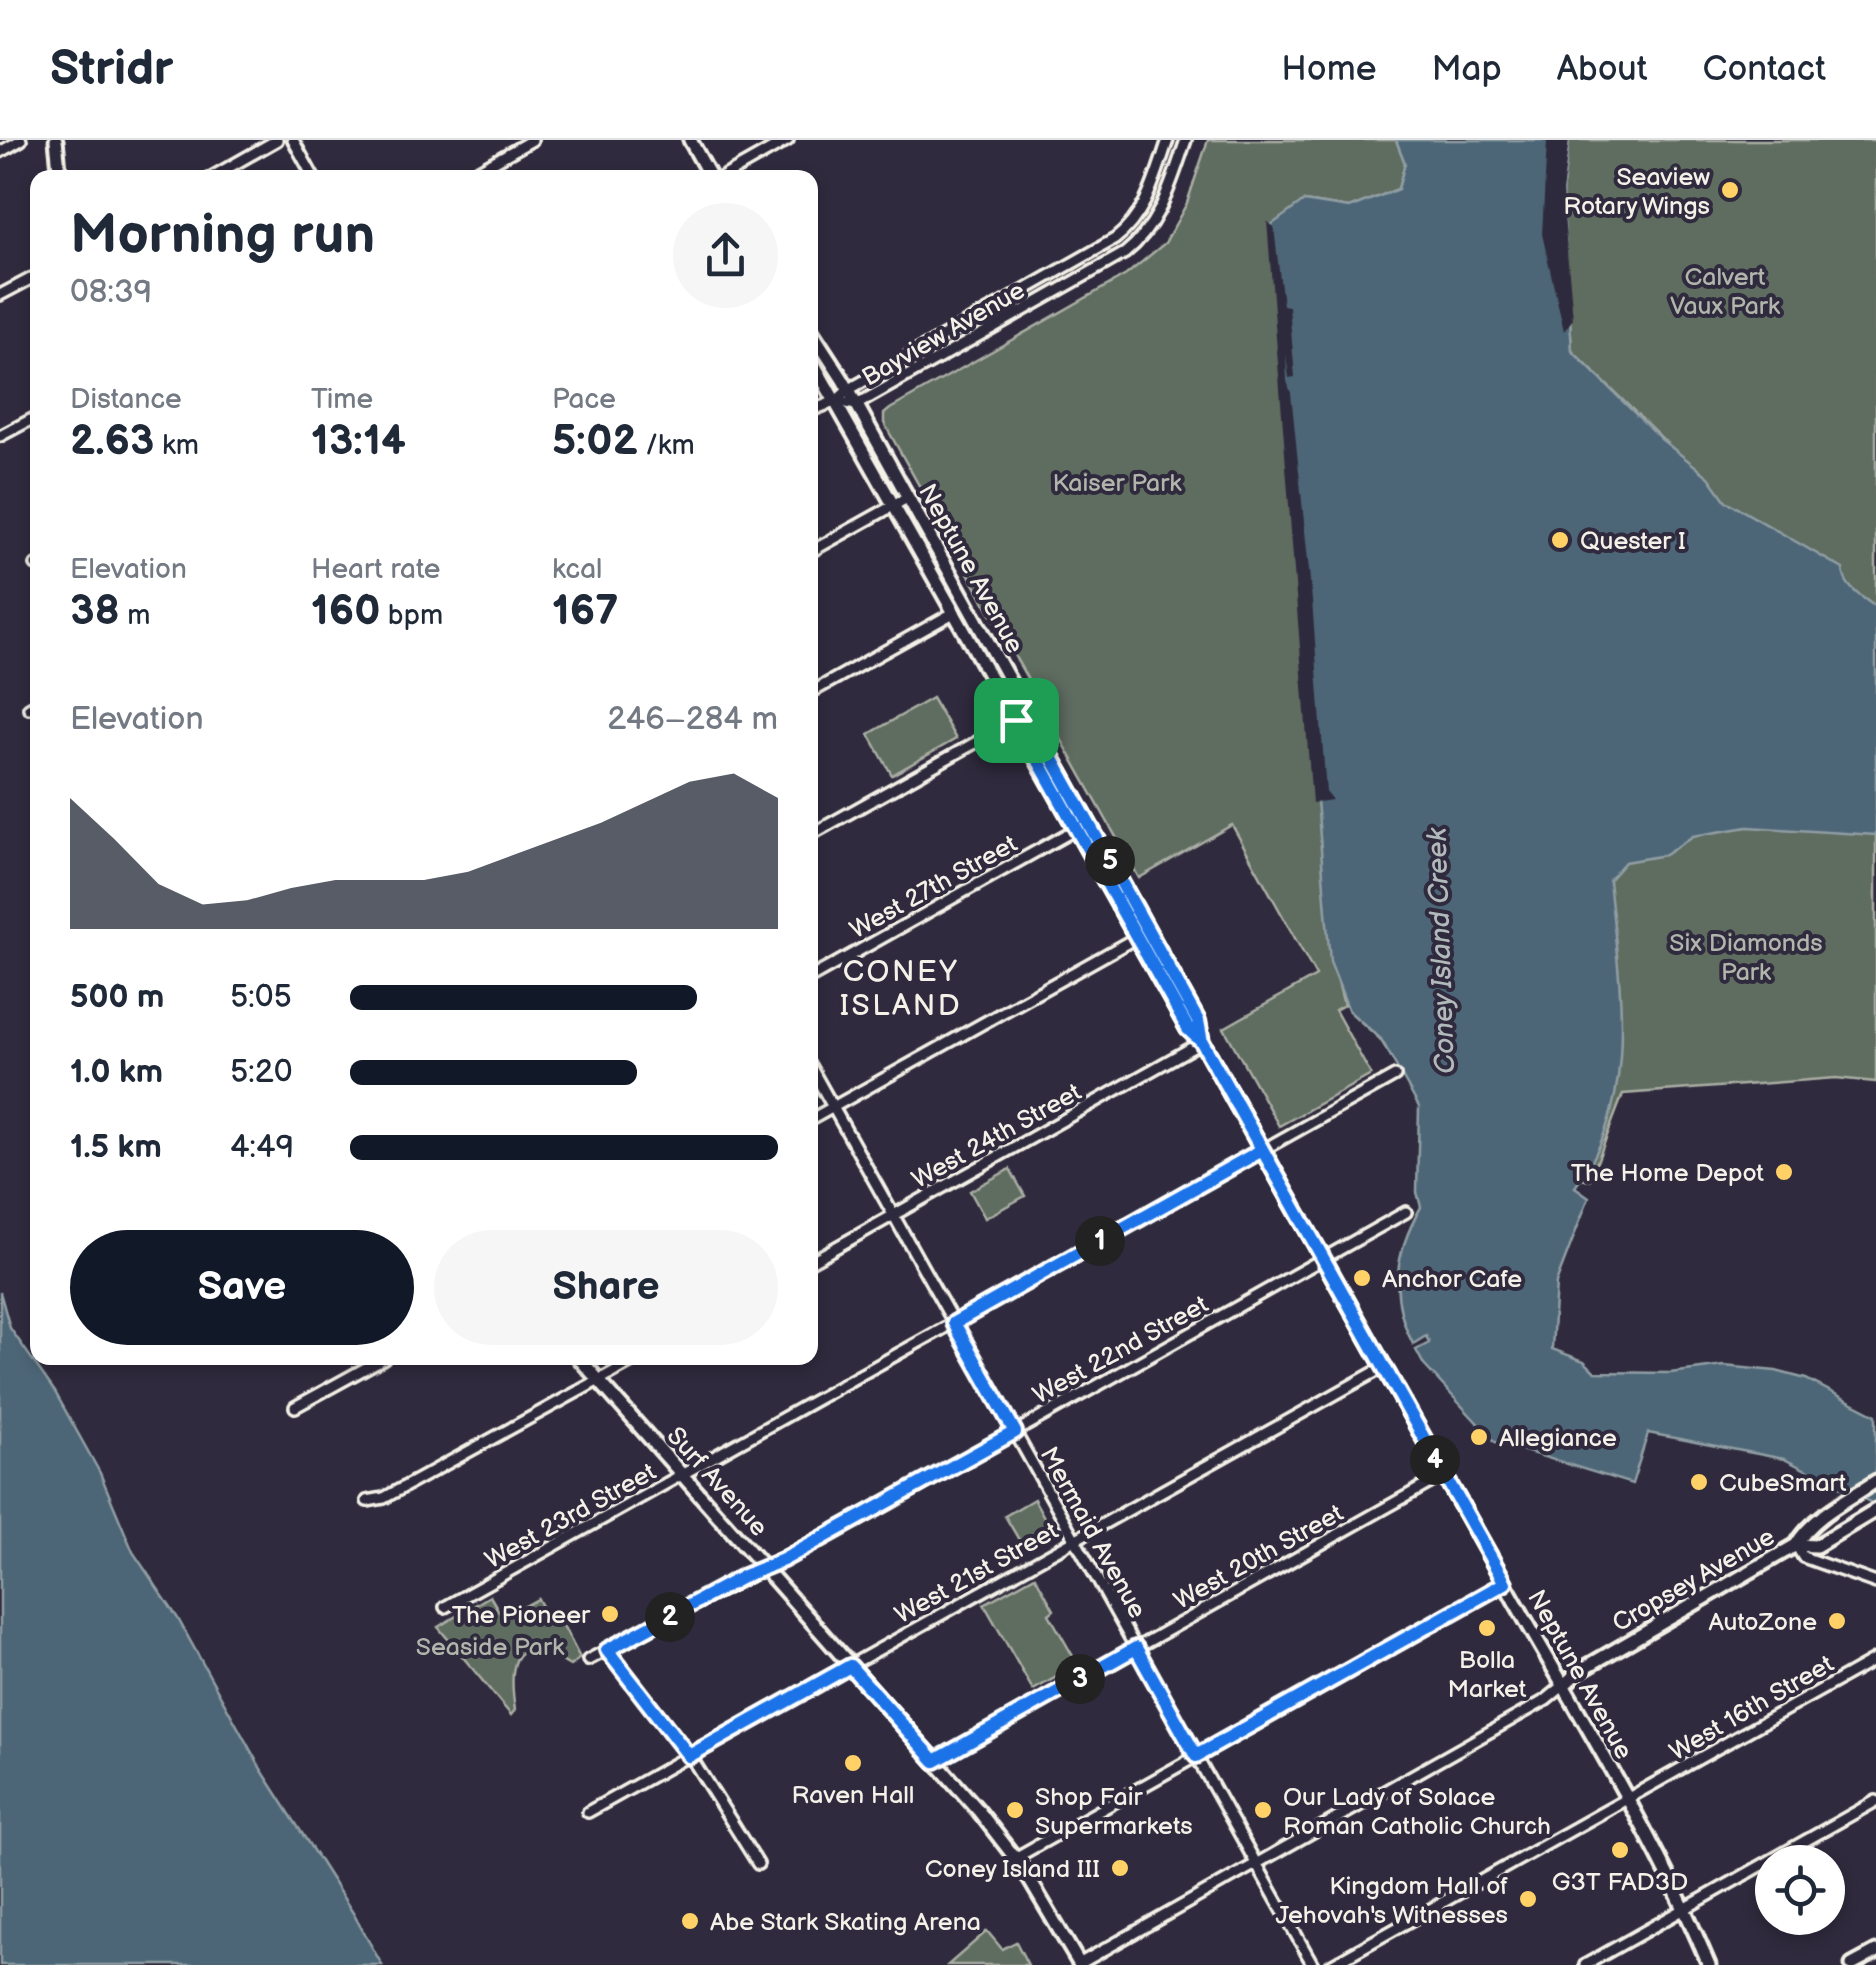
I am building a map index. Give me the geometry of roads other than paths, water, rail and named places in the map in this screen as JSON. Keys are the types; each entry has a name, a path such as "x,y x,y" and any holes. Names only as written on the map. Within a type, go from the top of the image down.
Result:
{"main road":[{"path":"56,140 59,170"},
{"path":"690,140 707,170"},
{"name":"Neptune Avenue","path":"818,343 848,390 1142,934 1188,1029 1202,1042 1626,1800 1685,1908 1709,1965"},
{"name":"Neptune Avenue","path":"818,370 955,612 1022,717 1076,829 1142,934"},
{"name":"Surf Avenue","path":"584,1365 935,1761 1015,1858 1079,1964"},
{"name":"Cropsey Avenue","path":"1796,1546 1804,1531 1876,1481"},
{"name":"Cropsey Avenue","path":"1562,1686 1578,1671 1796,1546 1816,1546 1874,1511"},
{"path":"1852,1965 1876,1952"}],"street":[{"path":"0,152 21,140"},
{"path":"224,170 277,140"},
{"path":"293,140 310,170"},
{"path":"479,170 532,140"},
{"path":"736,170 788,140"},
{"name":"Bayview Avenue","path":"836,401 848,390 1130,228 1146,204 1168,140"},
{"name":"Bayview Avenue","path":"836,401 856,405 1125,253 1142,239 1161,211 1186,140"},
{"path":"0,296 30,279"},
{"path":"818,408 836,401"},
{"path":"0,436 30,420"},
{"path":"818,548 906,498"},
{"path":"818,689 955,612"},
{"path":"818,831 1022,717"},
{"name":"West 27th Street","path":"818,974 1076,829"},
{"path":"818,1115 1142,934"},
{"name":"West 24th Street","path":"818,1258 1202,1042"},
{"name":"West 23rd Street","path":"444,1606 1394,1076"},
{"name":"Mermaid Avenue","path":"818,1080 1314,1965"},
{"name":"West 22nd Street","path":"588,1660 1015,1432 1406,1212"},
{"path":"295,1406 371,1365"},
{"path":"367,1501 384,1498 625,1365"},
{"name":"West 21st Street","path":"588,1812 1384,1366"},
{"name":"West 20th Street","path":"935,1761 1444,1475"},
{"path":"1796,1546 1802,1557 1876,1583"},
{"path":"1015,1858 1505,1583"},
{"path":"607,1650 689,1756 758,1864"},
{"name":"West 16th Street","path":"1331,1965 1876,1658"},
{"path":"1079,1964 1516,1718 1562,1686"},
{"path":"1584,1965 1876,1802"}],"water":[{"name":"Coney Island Creek","path":"1396,140 1569,140 1562,192 1572,351 1661,439 1709,477 1726,501 1843,569 1850,587 1876,607 1876,835 1748,827 1693,836 1665,855 1625,862 1609,880 1620,998 1618,1078 1610,1117 1596,1153 1575,1187 1589,1197 1556,1283 1552,1349 1584,1361 1595,1372 1670,1373 1724,1366 1776,1371 1806,1379 1876,1415 1876,1505 1784,1459 1648,1433 1632,1484 1495,1442 1424,1365 1416,1350 1429,1343 1426,1336 1413,1344 1405,1326 1398,1274 1405,1241 1421,1207 1417,1192 1419,1107 1381,1039 1349,1011 1330,962 1271,225 1304,201 1349,208 1398,189 1405,163"},
{"path":"0,1292 10,1328 30,1356 30,1365 36,1365 55,1392 100,1473 133,1552 177,1617 261,1769 382,1965 0,1965"}],"place":[{"name":"Seaview Rotary Wings","path":"1730,190"},
{"name":"Quester I","path":"1560,540"},
{"name":"The Home Depot","path":"1784,1172"},
{"name":"Anchor Cafe","path":"1362,1278"},
{"name":"Allegiance","path":"1479,1437"},
{"name":"CubeSmart","path":"1699,1482"},
{"name":"The Pioneer","path":"610,1614"},
{"name":"AutoZone","path":"1837,1621"},
{"name":"Bolla Market","path":"1487,1628"},
{"name":"Raven Hall","path":"853,1763"},
{"name":"Shop Fair Supermarkets","path":"1015,1810"},
{"name":"Our Lady of Solace Roman Catholic Church","path":"1263,1810"},
{"name":"G3T FAD3D","path":"1620,1850"},
{"name":"Coney Island III","path":"1120,1868"},
{"name":"Kingdom Hall of Jehovah's Witnesses","path":"1528,1899"},
{"name":"Abe Stark Skating Arena","path":"690,1921"}],"district":[{"name":"CONEY ISLAND","path":"901,988"}],"park label":[{"name":"Calvert Vaux Park","path":"1725,290"},
{"name":"Kaiser Park","path":"1117,482"},
{"name":"Six Diamonds Park","path":"1746,956"},
{"name":"Seaside Park","path":"490,1646"}]}
